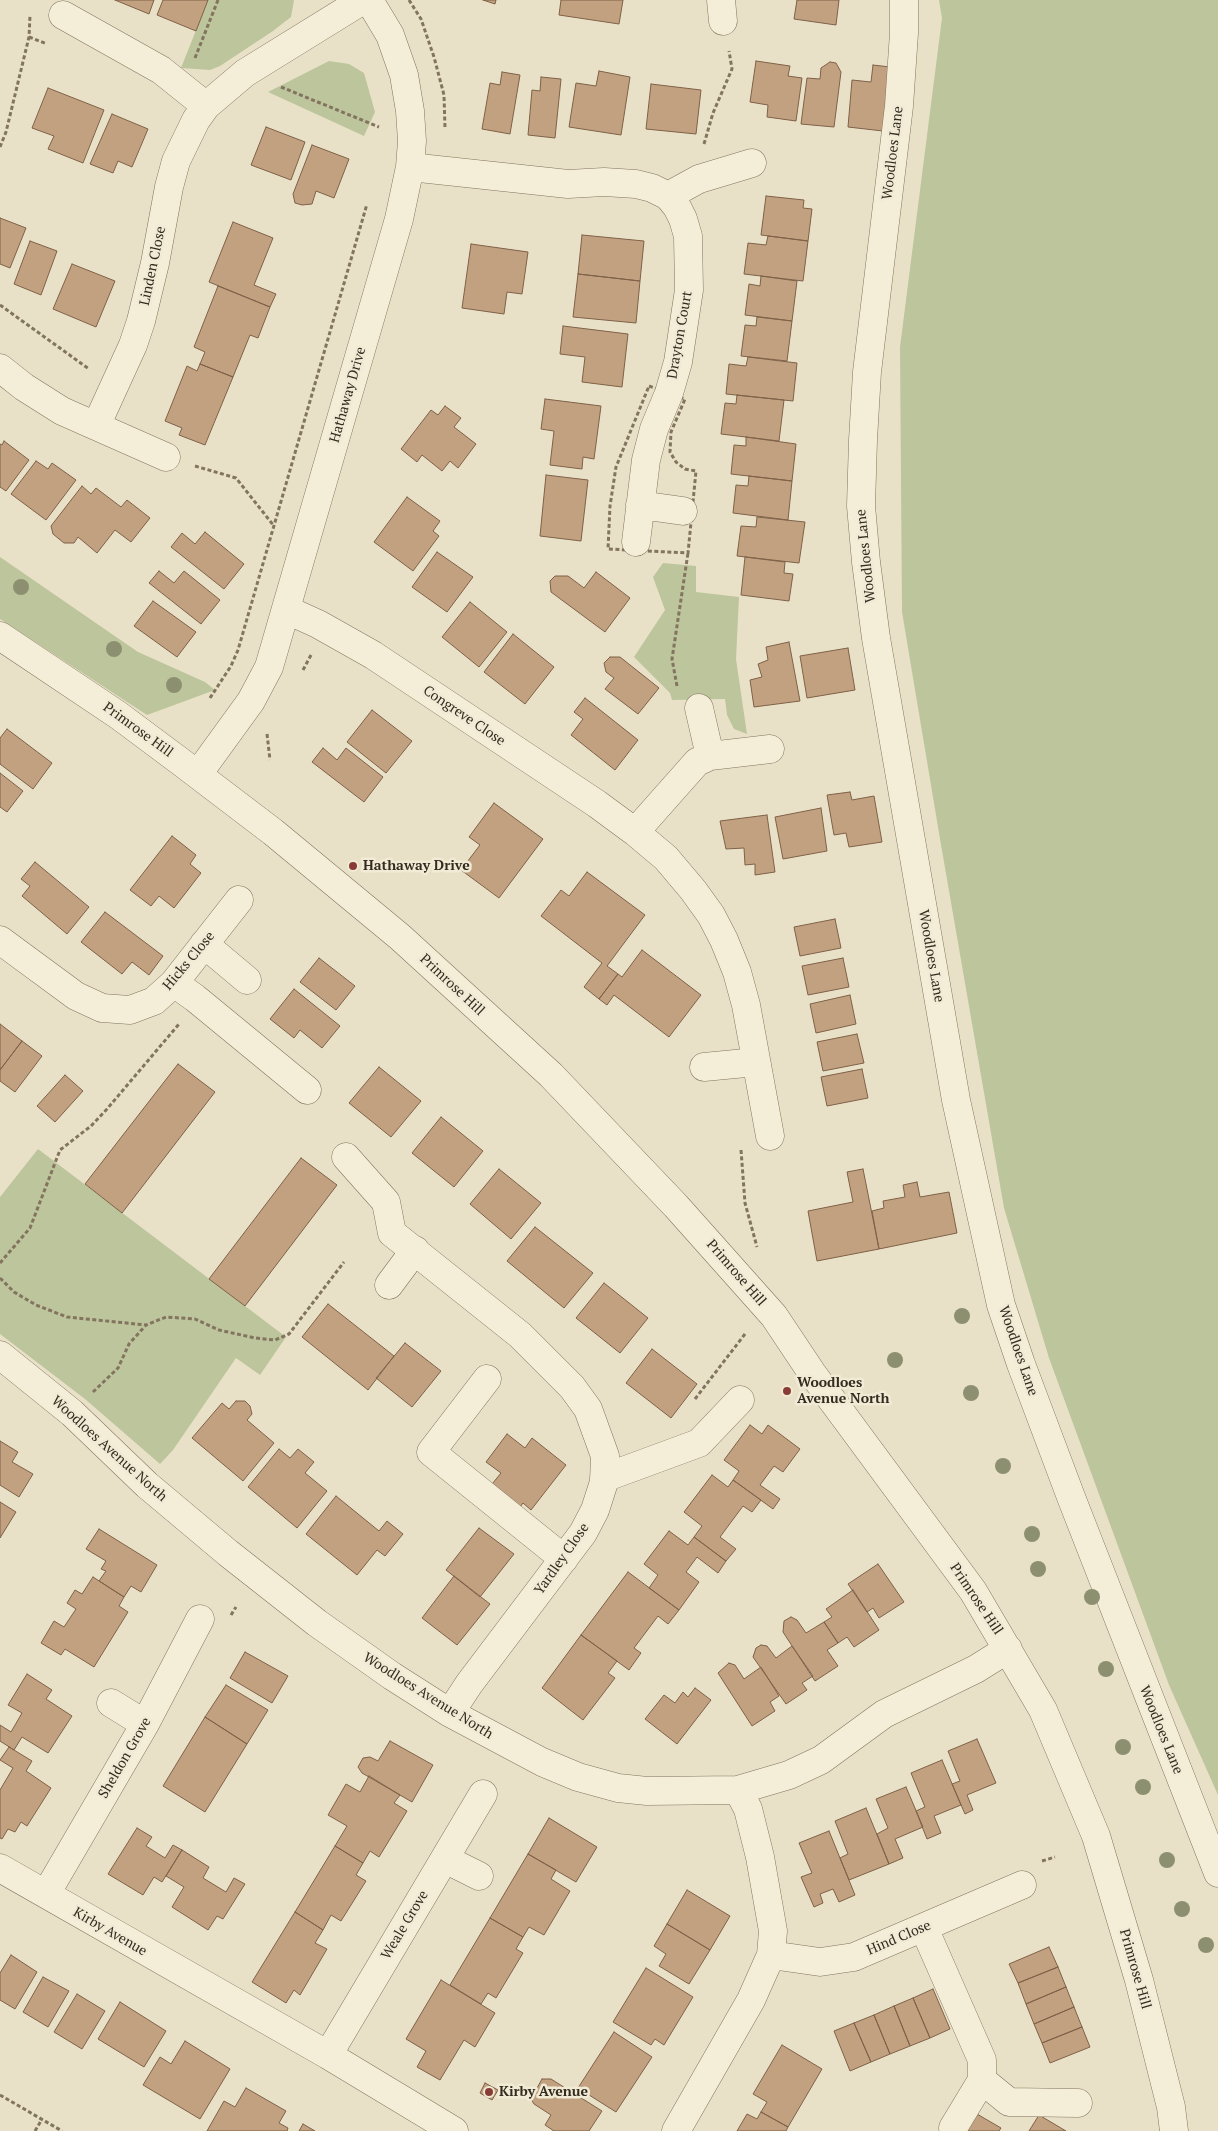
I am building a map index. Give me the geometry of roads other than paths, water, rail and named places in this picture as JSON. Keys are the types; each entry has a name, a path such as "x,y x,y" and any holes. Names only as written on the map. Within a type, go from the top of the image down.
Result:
{"street":[{"name":"Linden Close","path":"96,426 141,321 156,263 169,187 176,161 196,120 206,106 246,73 363,0"},
{"name":"Hathaway Drive","path":"198,774 251,701 269,667 399,219 410,167 412,141 410,111 404,74 390,35 369,0"},
{"name":"Woodloes Lane","path":"904,0 904,33 899,106 867,372 863,440 861,506 876,638 956,1100 1001,1305 1021,1364 1078,1515 1218,1873"},
{"path":"63,16 161,70 184,86 206,106"},
{"path":"410,167 568,184 604,182 636,184 652,188 668,196 699,179 752,163"},
{"name":"Drayton Court","path":"636,542 646,460 654,429 669,393 678,362 690,290 688,236 683,218 668,196"},
{"path":"0,368 24,387 62,410 166,457"},
{"path":"640,505 684,511"},
{"name":"Congreve Close","path":"287,610 318,624 373,656 635,832 666,858 711,915 737,972 770,1136"},
{"name":"Primrose Hill","path":"0,636 118,715 198,774 273,832 407,943 550,1075 676,1206 774,1316 823,1388 972,1591 1043,1710 1096,1836 1139,1980 1171,2107 1174,2131"},
{"path":"689,701 710,756"},
{"path":"635,832 697,762 710,756 770,749"},
{"name":"Hicks Close","path":"0,940 76,996 102,1008 130,1010 185,990 204,944 239,900"},
{"path":"204,944 247,980"},
{"path":"185,990 307,1090"},
{"path":"704,1067 756,1062"},
{"name":"Yardley Close","path":"346,1157 386,1202 392,1233 520,1335 572,1387 588,1409 605,1456 604,1478 595,1510 582,1533 469,1684 450,1713"},
{"path":"389,1285 415,1250"},
{"name":"Woodloes Avenue North","path":"0,1355 72,1412 147,1485 234,1559 353,1649 450,1713 542,1762 586,1779 618,1788 647,1791 738,1790 789,1775 821,1760 884,1714 976,1669 1008,1649"},
{"path":"487,1379 432,1452 564,1559"},
{"path":"604,1478 699,1443 740,1400"},
{"name":"Sheldon Grove","path":"46,1894 145,1724 200,1619"},
{"path":"112,1703 145,1724"},
{"path":"676,2131 751,2000 771,1955 773,1931 760,1857 748,1809 738,1790"},
{"name":"Weale Grove","path":"328,2055 483,1794"},
{"path":"445,1859 479,1876"},
{"name":"Kirby Avenue","path":"0,1868 328,2055 454,2131"},
{"name":"Hind Close","path":"771,1955 806,1961 833,1961 854,1957 1022,1885"},
{"path":"924,1928 982,2060 982,2080 953,2128"},
{"path":"982,2080 1009,2102 1078,2104"}],"place":[{"name":"Hathaway Drive","path":"353,866"},
{"name":"Woodloes Avenue North","path":"787,1391"},
{"name":"Kirby Avenue","path":"489,2092"}]}
